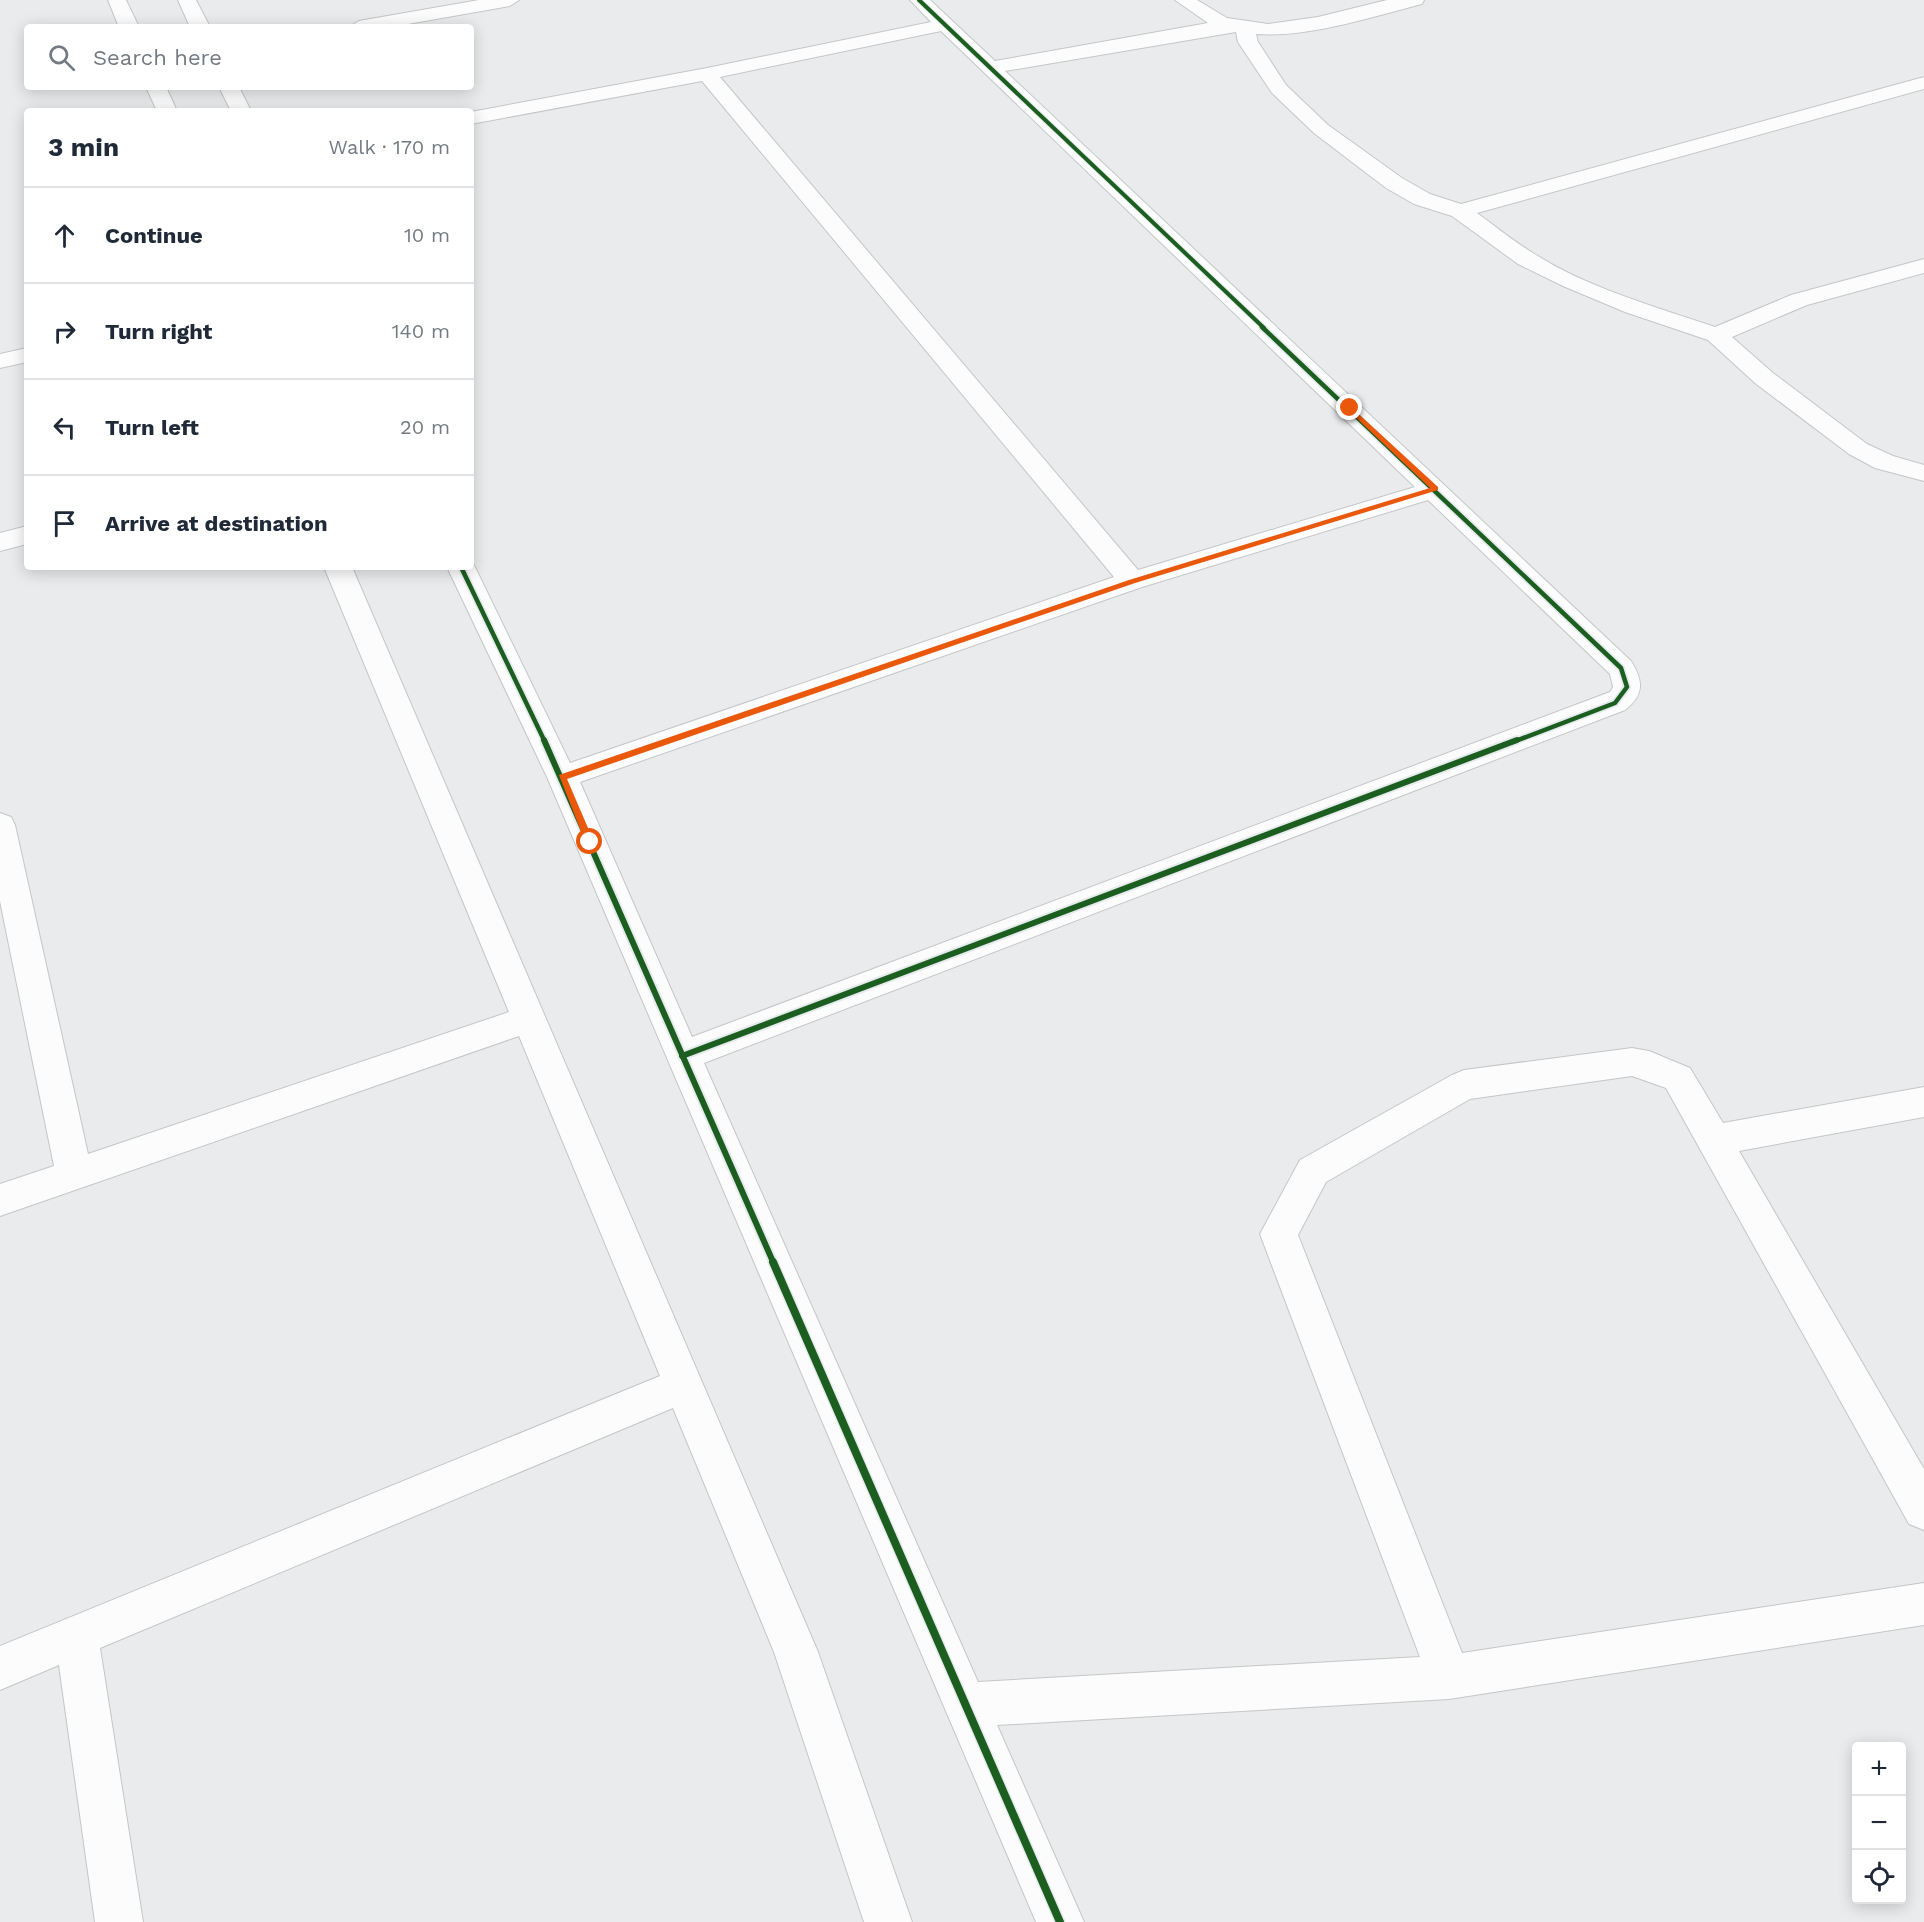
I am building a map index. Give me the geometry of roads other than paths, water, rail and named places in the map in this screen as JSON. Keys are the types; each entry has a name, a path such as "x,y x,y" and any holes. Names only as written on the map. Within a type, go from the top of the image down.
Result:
{"street":[{"path":"117,0 128,24"},
{"path":"187,0 199,24"},
{"path":"377,24 510,0"},
{"path":"682,1056 1615,704 1624,698 1628,689 1628,679 1621,668 919,0"},
{"path":"1184,0 1219,22 1275,29 1306,25 1415,0"},
{"path":"474,117 707,74 944,25"},
{"path":"991,68 1238,26"},
{"path":"1238,26 1279,89 1321,129 1394,183 1422,199 1460,211 1526,259 1571,281 1643,310 1716,335 1764,378 1858,449 1884,462 1924,473"},
{"path":"707,74 1132,581"},
{"path":"1460,211 1924,84"},
{"path":"157,90 166,108"},
{"path":"230,90 240,108"},
{"path":"1716,335 1799,300 1924,266"},
{"path":"0,361 24,356"},
{"path":"562,777 1132,581 1435,489"},
{"path":"0,542 24,536"},
{"path":"339,570 796,1652 888,1922"},
{"path":"462,570 562,777 1060,1922"},
{"path":"0,825 4,865 74,1174"},
{"path":"0,1200 529,1019"},
{"path":"1449,1677 1279,1234 1313,1172 1464,1085 1617,1063 1649,1065 1678,1078 1924,1509"},
{"path":"1715,1140 1924,1102"},
{"path":"0,1668 683,1384"},
{"path":"965,1705 1449,1677 1924,1604"},
{"path":"77,1636 119,1922"}]}
